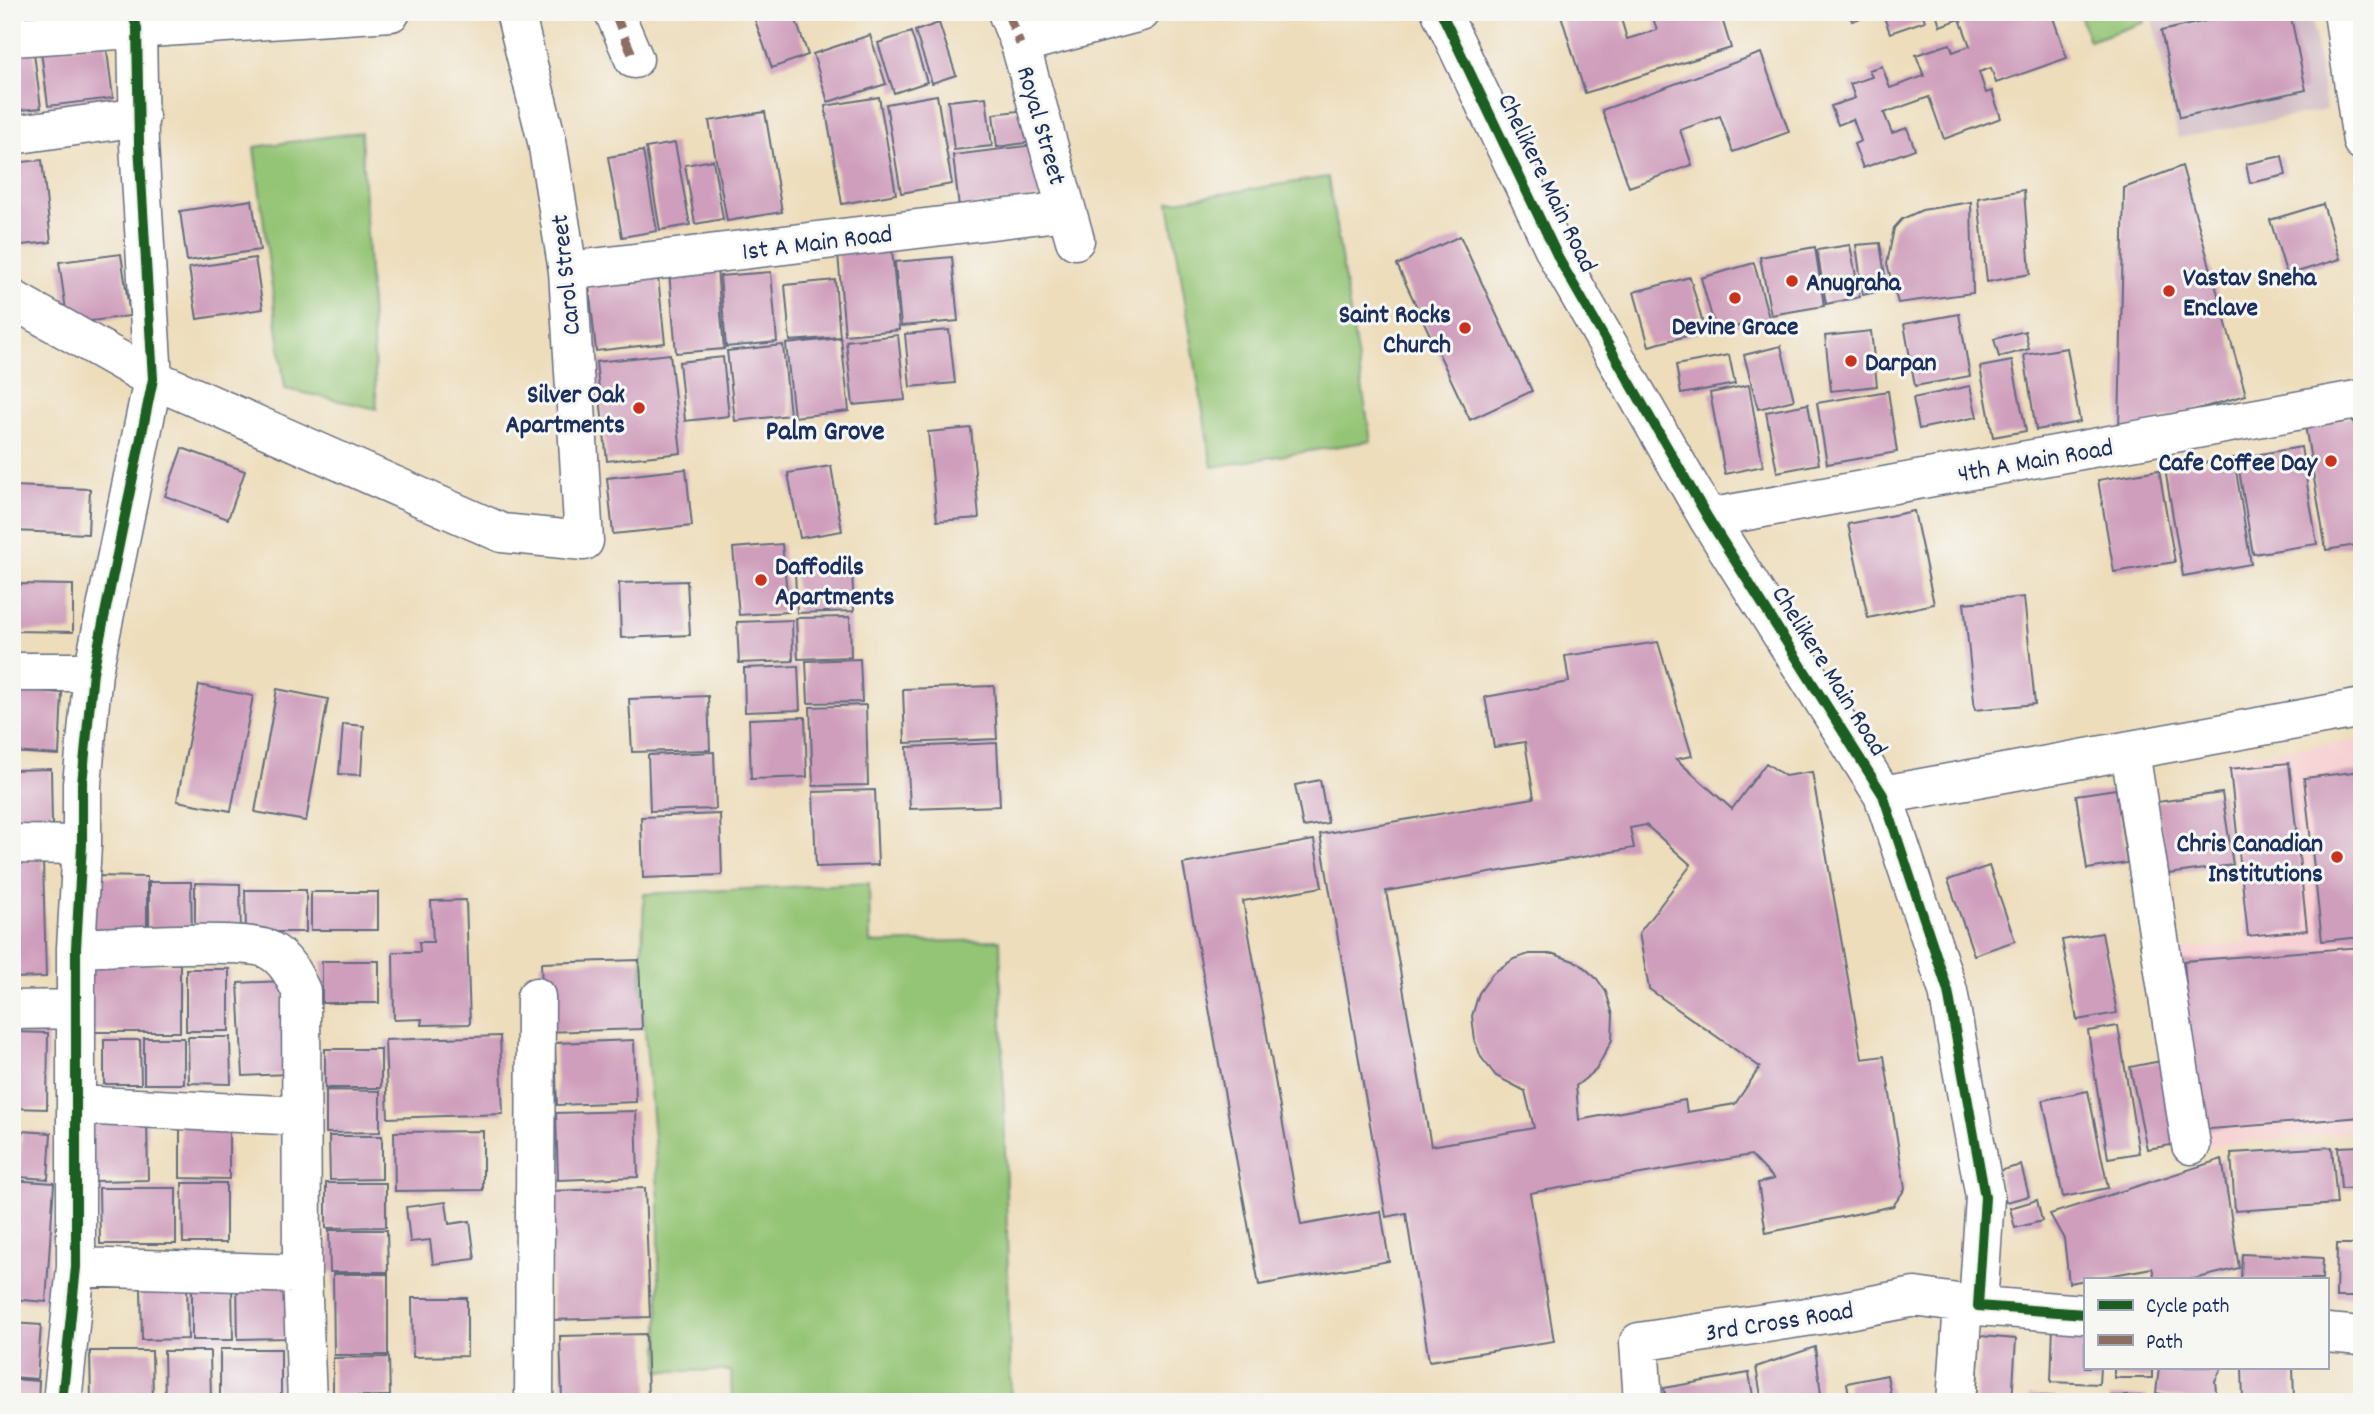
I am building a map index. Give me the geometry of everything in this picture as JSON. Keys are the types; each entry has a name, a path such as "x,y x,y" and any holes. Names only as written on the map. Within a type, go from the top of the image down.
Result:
{"street":[{"path":"12,37 135,20 391,12"},
{"name":"Carol Street","path":"153,380 502,533 583,541 568,271 547,141 515,12"},
{"path":"614,12 634,59"},
{"path":"1014,28 1140,12"},
{"name":"Chelikere Main Road","path":"1441,12 1560,261 1708,519 1883,795 1948,991 1985,1197 1956,1402"},
{"path":"2343,12 2362,141"},
{"path":"62,1402 76,1267 76,948 82,845 82,784 93,672 153,380 135,20"},
{"name":"Royal Street","path":"1014,28 1071,225"},
{"path":"12,135 140,117"},
{"name":"1st A Main Road","path":"568,271 1071,225"},
{"path":"12,299 153,380"},
{"name":"4th A Main Road","path":"1708,519 2362,399"},
{"path":"12,672 93,672"},
{"path":"1883,795 2362,708"},
{"path":"2130,751 2191,1145"},
{"path":"12,845 82,845"},
{"path":"76,948 235,944 267,948 289,966 301,991 302,1274 307,1402"},
{"path":"534,1402 536,997"},
{"path":"12,1010 76,1009"},
{"path":"76,1105 301,1116"},
{"path":"76,1267 302,1274"},
{"name":"3rd Cross Road","path":"1643,1402 1639,1342 1826,1314 1914,1297 1970,1306"},
{"path":"1970,1306 2084,1314"},
{"path":"2328,1334 2362,1336"}],"shaded area":[{"path":"2151,12 2311,12 2326,110 2178,138"},
{"path":"2362,740 2362,1131 2197,1147 2177,950 2245,943 2226,758"}],"green space":[{"path":"2079,12 2142,12 2145,22 2089,41"},
{"path":"361,132 377,409 285,389 254,147"},
{"path":"1328,177 1371,441 1212,467 1169,202"},
{"path":"869,883 870,943 1000,940 1011,1402 732,1402 731,1371 659,1371 659,1200 641,983 644,894"}],"building":[{"path":"752,12 793,12 808,55 772,68"},
{"path":"1560,12 1619,12 1627,39 1657,30 1651,12 1720,12 1731,48 1585,93"},
{"path":"1849,12 1876,12 1876,13 1852,21"},
{"path":"1882,12 1922,12 1925,21 1890,33"},
{"path":"1936,12 2051,12 2067,58 1996,83 1991,68 1979,72 1986,93 1992,91 2001,118 1944,139 1929,97 1884,113 1892,133 1907,128 1915,149 1863,168 1854,144 1861,141 1853,119 1838,125 1831,106 1855,98 1850,84 1872,77 1869,70 1882,66 1890,88 1924,76 1916,55 1950,44 1953,52 1970,46 1960,19 1940,26"},
{"path":"2246,12 2290,12 2306,90 2180,117 2161,31"},
{"path":"939,23 956,75 932,83 915,31"},
{"path":"911,32 927,82 894,93 878,43"},
{"path":"870,35 886,84 828,102 813,54"},
{"path":"106,43 113,98 48,106 41,51"},
{"path":"34,53 41,108 12,111 12,55"},
{"path":"1761,53 1789,132 1733,152 1720,116 1680,130 1692,165 1629,187 1602,110"},
{"path":"937,95 952,184 901,193 886,104"},
{"path":"879,97 896,194 842,204 825,106"},
{"path":"986,97 992,146 954,150 948,101"},
{"path":"1035,109 1039,141 997,147 993,114"},
{"path":"765,112 782,212 727,221 709,121"},
{"path":"675,143 690,225 660,230 646,148"},
{"path":"1042,144 1048,197 959,207 953,155"},
{"path":"643,151 657,231 622,237 608,157"},
{"path":"2282,156 2286,175 2250,183 2246,164"},
{"path":"42,160 51,242 12,246 12,163"},
{"path":"713,160 723,219 695,224 685,165"},
{"name":"Vastav Sneha Enclave","path":"2182,166 2246,395 2119,432 2124,188"},
{"path":"2024,190 2030,274 1987,282 1978,198"},
{"path":"252,200 260,250 187,261 180,211"},
{"path":"1971,202 1973,293 1898,303 1887,264 1894,228 1902,219 1922,210"},
{"path":"2323,204 2340,259 2287,275 2270,220"},
{"name":"Saint Rocks Church","path":"1460,236 1532,391 1470,420 1397,265"},
{"path":"1880,243 1887,289 1863,295 1856,245"},
{"path":"1850,245 1860,297 1826,304 1817,250"},
{"name":"Anugraha","path":"1815,247 1824,306 1771,315 1760,257"},
{"path":"892,249 899,330 845,335 838,254"},
{"path":"121,254 130,316 68,324 59,262"},
{"path":"952,257 958,321 901,326 895,262"},
{"path":"255,258 263,309 197,319 189,268"},
{"name":"Devine Grace","path":"1754,263 1769,318 1716,332 1701,278"},
{"path":"657,268 665,343 596,351 588,275"},
{"path":"717,268 724,349 676,353 669,272"},
{"path":"771,272 777,342 726,347 720,276"},
{"path":"1690,277 1705,331 1649,346 1634,292"},
{"path":"835,280 840,337 790,341 785,285"},
{"path":"1959,314 1970,376 1915,386 1904,324"},
{"path":"949,330 955,383 910,387 905,334"},
{"name":"Darpan","path":"1871,331 1877,386 1831,391 1825,336"},
{"path":"2025,331 2029,349 1999,357 1994,339"},
{"path":"898,335 905,400 853,405 846,341"},
{"path":"841,338 849,411 794,417 786,344"},
{"path":"783,345 790,415 735,421 727,351"},
{"path":"1781,346 1794,400 1758,409 1744,355"},
{"path":"2067,348 2080,422 2036,430 2024,355"},
{"name":"Silver Oak Apartments","path":"670,354 681,453 607,461 596,362"},
{"path":"1729,355 1735,384 1681,394 1676,365"},
{"path":"723,357 729,416 685,421 679,362"},
{"path":"2012,361 2026,431 1993,437 1980,367"},
{"path":"1749,385 1763,466 1725,474 1710,393"},
{"path":"1970,386 1977,417 1919,429 1913,398"},
{"path":"1888,391 1897,452 1827,464 1817,403"},
{"path":"1808,404 1819,464 1777,472 1766,412"},
{"path":"2353,417 2362,472 2362,544 2326,550 2305,425"},
{"path":"971,428 979,518 937,521 928,432"},
{"path":"2301,447 2317,544 2253,554 2237,458"},
{"path":"182,448 245,471 228,519 165,496"},
{"path":"2234,458 2251,564 2183,576 2165,469"},
{"path":"831,466 842,531 800,538 788,473"},
{"path":"686,469 692,526 613,534 607,478"},
{"path":"2159,470 2175,562 2114,572 2098,480"},
{"path":"12,486 90,489 88,534 12,531"},
{"path":"1914,511 1934,604 1868,618 1848,524"},
{"name":"Daffodils Apartments","path":"782,544 789,612 739,615 733,548"},
{"path":"852,570 854,611 797,613 795,572"},
{"path":"687,581 690,635 621,638 619,583"},
{"path":"15,584 73,585 73,632 14,631"},
{"path":"2024,597 2035,704 1975,710 1964,603"},
{"path":"850,617 851,657 798,659 796,618"},
{"path":"792,620 793,661 739,663 737,622"},
{"path":"1658,642 1692,756 1676,759 1732,809 1766,763 1785,776 1812,772 1862,1059 1884,1056 1905,1189 1893,1206 1766,1233 1758,1183 1774,1179 1751,1155 1530,1193 1554,1341 1429,1361 1406,1213 1386,1217 1320,834 1534,798 1525,742 1494,747 1485,697 1569,682 1565,656","holes":["1646,825 1691,865 1639,933 1649,989 1760,1067 1735,1104 1687,1112 1685,1100 1579,1120 1576,1086 1596,1070 1612,1040 1613,1015 1606,992 1597,979 1579,963 1554,954 1529,954 1514,959 1493,973 1479,993 1472,1016 1475,1041 1481,1057 1496,1076 1525,1091 1534,1128 1431,1146 1386,891 1634,848 1630,828"]},
{"path":"860,659 862,702 808,703 806,661"},
{"path":"798,666 800,710 745,712 744,668"},
{"path":"199,685 253,696 231,811 177,801"},
{"path":"994,686 997,739 905,743 903,689"},
{"path":"14,689 62,693 59,755 12,752"},
{"path":"277,689 328,699 306,821 255,812"},
{"path":"708,696 710,750 632,752 629,699"},
{"path":"866,705 868,785 813,786 810,707"},
{"path":"805,717 807,777 751,779 749,719"},
{"path":"343,724 364,726 361,775 339,774"},
{"path":"997,743 1000,806 910,809 907,747"},
{"path":"714,752 716,809 650,811 648,755"},
{"path":"2289,763 2307,930 2248,936 2230,769"},
{"path":"51,769 52,825 12,826 12,770"},
{"name":"Chris Canadian Institutions","path":"2362,771 2362,937 2322,941 2304,778"},
{"path":"1320,780 1328,823 1303,827 1295,785"},
{"path":"2116,789 2127,863 2087,869 2076,795"},
{"path":"875,790 878,865 816,867 813,792"},
{"path":"2222,793 2233,865 2168,874 2157,802"},
{"path":"720,814 722,875 643,878 641,817"},
{"path":"1314,840 1322,887 1243,901 1301,1225 1381,1211 1389,1261 1259,1285 1183,864"},
{"path":"43,860 46,977 12,978 12,861"},
{"path":"1989,866 2015,941 1974,955 1948,880"},
{"path":"92,876 147,877 147,938 91,937"},
{"path":"149,882 191,882 192,935 149,935"},
{"path":"195,883 240,884 241,935 195,935"},
{"path":"245,890 306,890 306,932 246,932"},
{"path":"311,892 378,892 378,930 311,930"},
{"path":"466,900 470,1024 421,1025 422,1019 394,1020 393,952 420,952 419,942 433,942 431,901"},
{"path":"2102,933 2117,1013 2077,1020 2062,940"},
{"path":"2362,947 2362,1117 2198,1130 2184,961"},
{"path":"639,960 642,1029 544,1032 541,963"},
{"path":"322,961 379,961 379,1003 322,1003"},
{"path":"91,964 180,964 180,1032 92,1032"},
{"path":"186,969 229,969 229,1031 186,1031"},
{"path":"284,981 288,1074 243,1076 238,983"},
{"path":"2118,1026 2139,1153 2108,1158 2088,1031"},
{"path":"12,1032 48,1033 47,1109 12,1108"},
{"path":"500,1036 503,1114 388,1118 385,1040"},
{"path":"188,1037 230,1037 231,1084 189,1083"},
{"path":"144,1038 184,1038 184,1084 144,1084"},
{"path":"104,1040 140,1040 141,1084 104,1084"},
{"path":"634,1040 636,1102 557,1105 555,1043"},
{"path":"325,1049 381,1049 381,1088 325,1088"},
{"path":"2161,1061 2177,1144 2147,1149 2130,1067"},
{"path":"326,1090 380,1091 380,1132 326,1133"},
{"path":"2088,1091 2108,1188 2063,1197 2043,1100"},
{"path":"636,1111 638,1177 558,1180 556,1113"},
{"path":"12,1112 19,1113 15,1176 12,1176"},
{"path":"147,1117 148,1180 93,1181 92,1118"},
{"path":"180,1120 229,1120 229,1179 180,1178"},
{"path":"22,1131 51,1133 48,1179 19,1177"},
{"path":"483,1131 483,1190 395,1191 394,1132"},
{"path":"329,1136 382,1136 382,1179 330,1180"},
{"path":"2362,1146 2362,1188 2341,1189 2338,1147"},
{"path":"2332,1147 2337,1204 2235,1211 2231,1153"},
{"path":"2222,1159 2239,1268 2198,1278 2155,1278 2152,1268 2084,1278 2084,1280 2069,1283 2064,1239 2050,1214"},
{"path":"2021,1165 2029,1196 2006,1202 1999,1171"},
{"path":"12,1180 54,1183 46,1302 12,1299"},
{"path":"182,1183 226,1183 226,1243 183,1243"},
{"path":"326,1183 386,1183 386,1227 326,1228"},
{"path":"99,1188 176,1188 176,1244 100,1244"},
{"path":"645,1188 650,1317 553,1320 548,1191"},
{"path":"2037,1200 2042,1221 2015,1228 2010,1208"},
{"path":"446,1202 449,1224 470,1221 475,1259 433,1264 430,1240 410,1242 406,1207"},
{"path":"329,1230 387,1230 388,1272 330,1272"},
{"path":"2337,1244 2362,1244 2362,1297 2336,1297"},
{"path":"2242,1254 2323,1258 2322,1278 2241,1278"},
{"path":"333,1274 388,1274 388,1355 334,1355"},
{"path":"237,1283 289,1283 290,1338 238,1339"},
{"path":"141,1284 187,1284 188,1339 142,1340"},
{"path":"192,1285 232,1285 233,1340 192,1340"},
{"path":"412,1298 467,1298 467,1356 413,1357"},
{"path":"12,1323 41,1325 37,1379 12,1377"},
{"path":"2053,1325 2084,1327 2084,1368 2100,1368 2099,1384 2051,1382"},
{"path":"646,1334 648,1397 562,1400 560,1336"},
{"path":"1980,1336 2016,1339 2012,1402 1976,1402"},
{"path":"1815,1347 1822,1402 1762,1402 1756,1367"},
{"path":"220,1349 281,1349 281,1402 220,1402"},
{"path":"90,1351 152,1351 153,1402 91,1402"},
{"path":"164,1351 210,1351 211,1402 165,1402"},
{"path":"389,1357 390,1396 333,1396 333,1358"},
{"path":"2114,1368 2152,1368 2152,1378 2114,1378"},
{"path":"2159,1368 2222,1368 2215,1381 2217,1402 2202,1402 2156,1393"},
{"path":"2242,1368 2293,1368 2294,1400 2243,1401"},
{"path":"1749,1373 1754,1402 1667,1402 1664,1388"},
{"path":"1887,1375 1892,1402 1850,1402 1847,1383"},
{"path":"12,1379 39,1381 38,1402 12,1402"},
{"path":"2029,1395 2056,1397 2056,1402 2029,1402"},
{"path":"2110,1396 2147,1396 2147,1402 2110,1402"}],"marked path":[{"path":"614,12 634,59"},
{"path":"1007,12 1020,44"}],"cycle path":[{"path":"62,1402 76,1267 76,948 82,845 82,784 93,672 153,379 139,144 137,28 132,12"},
{"path":"1441,12 1560,261 1708,518 1883,795 1948,991 1985,1197 1978,1306 2084,1314"}],"place":[{"name":"Anugraha","path":"1792,281"},
{"name":"Vastav Sneha Enclave","path":"2169,291"},
{"name":"Devine Grace","path":"1735,298"},
{"name":"Saint Rocks Church","path":"1465,328"},
{"name":"Darpan","path":"1851,361"},
{"name":"Silver Oak Apartments","path":"639,408"},
{"name":"Cafe Coffee Day","path":"2331,461"},
{"name":"Daffodils Apartments","path":"761,580"},
{"name":"Chris Canadian Institutions","path":"2337,857"}],"district":[{"name":"Palm Grove","path":"825,429"}]}
